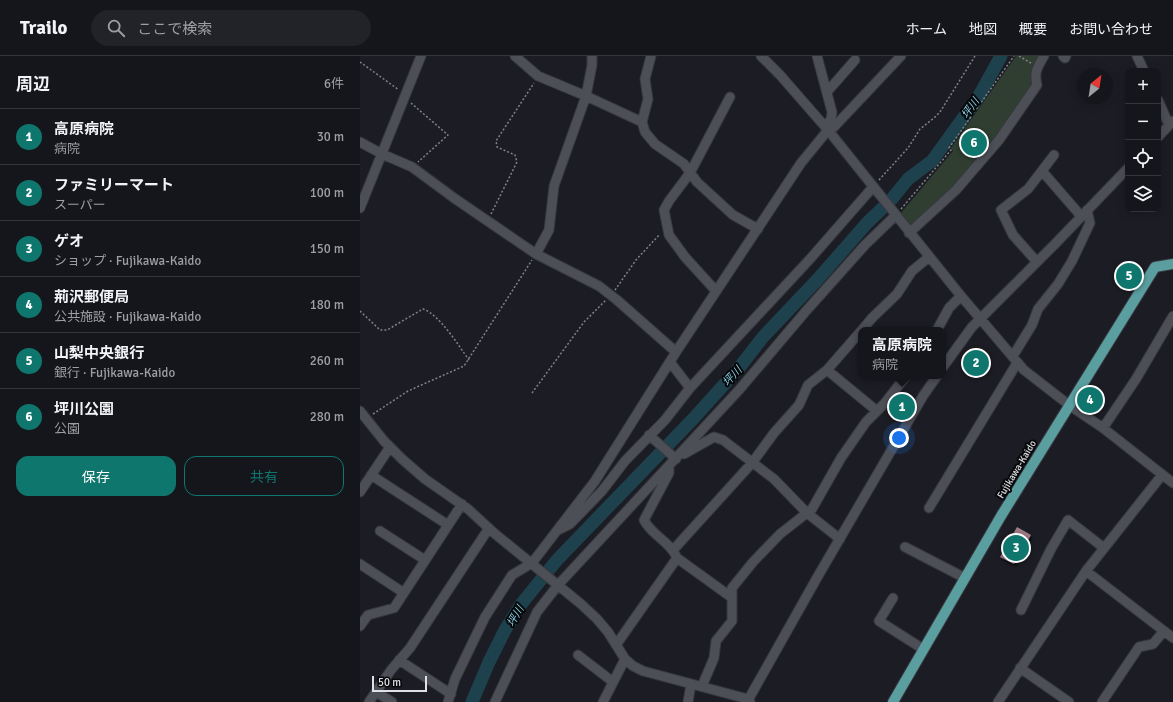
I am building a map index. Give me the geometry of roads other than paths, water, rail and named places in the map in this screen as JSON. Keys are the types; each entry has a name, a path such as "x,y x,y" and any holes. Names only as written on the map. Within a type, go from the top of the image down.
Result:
{"main road":[{"name":"Fujikawa-Kaido","path":"893,702 1069,404 1155,267 1173,264"}],"street":[{"path":"360,208 421,56"},
{"path":"515,56 538,76 642,122"},
{"path":"536,254 549,230 554,186 586,96 592,65 592,56"},
{"path":"651,56 645,78 648,99 642,122 645,132 655,144 684,164 697,182 733,215 758,229"},
{"path":"761,56 780,75 826,129 980,320 1024,370 1103,428 1173,483"},
{"path":"399,660 449,698 455,679 485,617 512,575 532,563 595,481 716,291 801,163 826,129 832,112 817,56"},
{"path":"826,129 834,127 902,56"},
{"path":"909,233 956,190 999,140 1037,86 1035,76 1037,68 1044,56"},
{"path":"1063,56 1065,58 1066,56"},
{"path":"1138,57 1143,68"},
{"path":"827,92 855,60"},
{"path":"716,291 685,257 669,235 664,210 690,173 730,97"},
{"path":"1160,104 1171,123 1161,134"},
{"path":"360,142 382,154 412,167 454,198 536,254 599,286 676,352"},
{"path":"1037,262 1013,235 1001,210 1028,189 1054,154"},
{"path":"929,508 962,455 1015,359 1032,325 1038,309 1058,284 1072,261 1090,223 1084,213 1042,171"},
{"path":"946,363 972,328 1125,171"},
{"path":"555,532 570,524 602,491 625,461 651,437 690,388 874,189"},
{"path":"495,702 537,612 557,584 669,467 674,457 739,390 806,311 894,214"},
{"path":"864,327 897,294 912,271 929,257"},
{"path":"939,327 949,308 961,296"},
{"path":"1103,428 1136,379 1173,316"},
{"path":"616,646 675,554 799,405 808,385 827,370 858,334"},
{"path":"670,362 690,388"},
{"path":"827,370 877,411"},
{"path":"702,686 714,658 716,640 732,621 732,588 753,562 780,534 812,509 841,458 866,422 885,403 904,379"},
{"path":"363,415 390,447 425,479 462,504 598,619 625,659 633,666 643,671 702,686 748,701 923,396 935,379"},
{"path":"651,437 674,457"},
{"path":"674,457 714,437 723,440 774,479 807,513 840,539"},
{"path":"360,492 390,447"},
{"path":"669,467 669,473 644,520 648,527 675,554 732,598"},
{"path":"371,475 448,525"},
{"path":"998,702 1086,571 1162,475"},
{"path":"360,626 368,614 394,608 462,504"},
{"path":"1021,610 1051,549 1068,520 1104,548"},
{"path":"369,702 391,670 410,648 489,528"},
{"path":"380,531 425,560"},
{"path":"905,547 965,578"},
{"path":"360,564 404,593"},
{"path":"1086,571 1173,638"},
{"path":"893,598 879,621 923,649"},
{"path":"1102,702 1139,647 1153,644 1164,631"},
{"path":"578,655 613,682"},
{"path":"604,702 625,659"},
{"path":"1020,668 1068,702"},
{"path":"688,702 691,684"},
{"path":"376,692 392,702"}],"waterway":[{"name":"坪川","path":"472,702 489,662 505,630 522,603 557,560 693,419 739,368 763,337 818,279 867,223 891,200 908,179 932,161 979,96 1001,56"}],"place":[{"name":"坪川公園","path":"974,143"},
{"name":"山梨中央銀行","path":"1129,276"},
{"name":"ファミリーマート","path":"976,363"},
{"name":"荊沢郵便局","path":"1090,400"},
{"name":"高原病院","path":"902,407"},
{"name":"ゲオ","path":"1016,548"}]}
